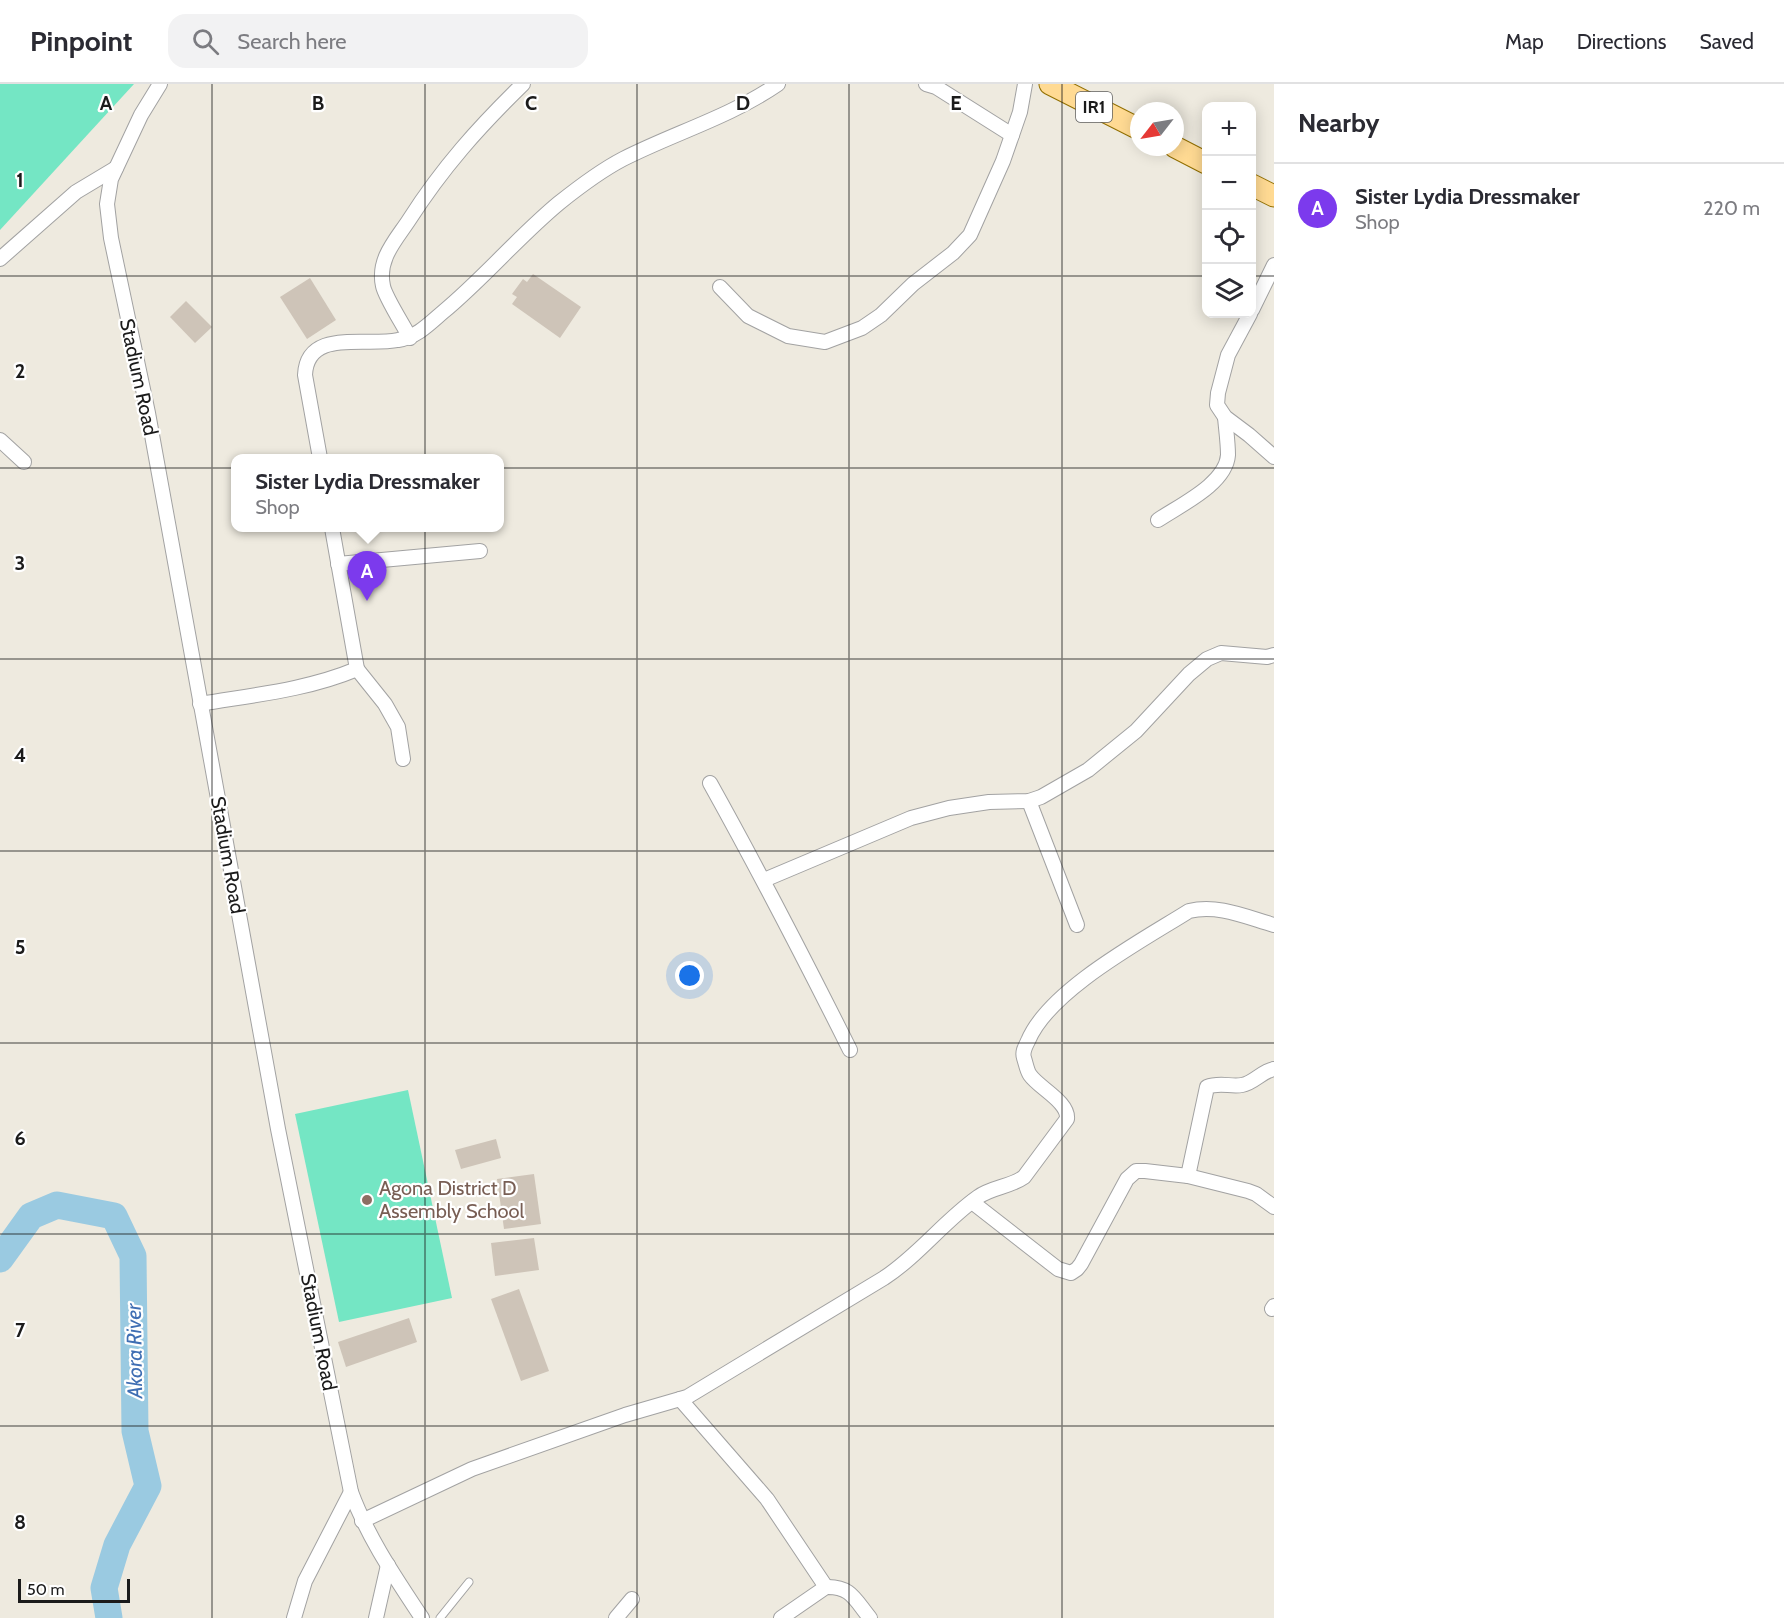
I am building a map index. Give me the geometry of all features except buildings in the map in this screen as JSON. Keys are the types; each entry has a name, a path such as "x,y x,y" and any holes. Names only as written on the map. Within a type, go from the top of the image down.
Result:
{"main road":[{"name":"IR1","path":"1050,84 1130,124"},
{"path":"1184,152 1202,161"},
{"path":"1256,187 1274,196"}],"street":[{"name":"Stadium Road","path":"160,84 141,115 108,190 107,204 111,238 150,425 278,1129 351,1492 362,1521 422,1618"},
{"path":"410,338 382,286 383,267 388,248 434,182 483,123 523,84"},
{"path":"319,454 305,375 305,363 312,352 325,344 393,342 410,338 470,289 557,205 584,184 620,160 729,113 778,84"},
{"path":"926,84 936,87 1012,135"},
{"path":"720,287 748,316 788,336 825,342 862,328 881,315 913,284 953,253 970,235 999,171 1020,112 1025,84"},
{"path":"0,259 76,192 116,168"},
{"path":"1256,302 1274,265"},
{"path":"1248,318 1228,355 1217,405 1225,417 1250,435 1274,457"},
{"path":"1158,520 1215,482 1224,470 1228,457 1225,417"},
{"path":"0,440 24,462"},
{"path":"333,532 357,669 385,704 398,727 403,759"},
{"path":"338,564 480,551"},
{"path":"764,880 911,818 949,808 989,802 1029,801 1088,770 1136,732 1189,674 1207,659 1221,653 1268,657 1274,655"},
{"path":"200,704 291,689 334,679 357,669"},
{"path":"710,783 764,880 850,1050"},
{"path":"1029,801 1077,926"},
{"path":"362,1521 472,1469 625,1415 687,1397 893,1272 972,1202 986,1193 1015,1184 1024,1177 1067,1119 1063,1106 1029,1075 1023,1054 1033,1029 1062,997 1099,967 1189,911 1215,908 1274,925"},
{"path":"1188,1176 1207,1087 1215,1084 1242,1085 1274,1069"},
{"path":"972,1202 1058,1269 1071,1273 1081,1264 1127,1179 1136,1171 1145,1170 1188,1176 1248,1191 1274,1207"},
{"path":"680,1399 767,1499 826,1587"},
{"path":"294,1618 305,1581 351,1492"},
{"path":"376,1618 388,1565"},
{"path":"781,1618 826,1587 842,1587 848,1591 870,1618"},
{"path":"616,1618 632,1599"}],"lane":[{"path":"440,1618 469,1582"}],"green space":[{"path":"0,84 134,84 0,230"},
{"path":"408,1090 452,1298 339,1322 295,1114"}],"waterway":[{"name":"Akora River","path":"0,1259 31,1216 57,1205 114,1216 133,1256 135,1431 148,1486 117,1545 104,1588 109,1618"}],"place":[{"name":"Sister Lydia Dressmaker","path":"367,601"},
{"name":"Agona District D Assembly School","path":"367,1200"}]}
